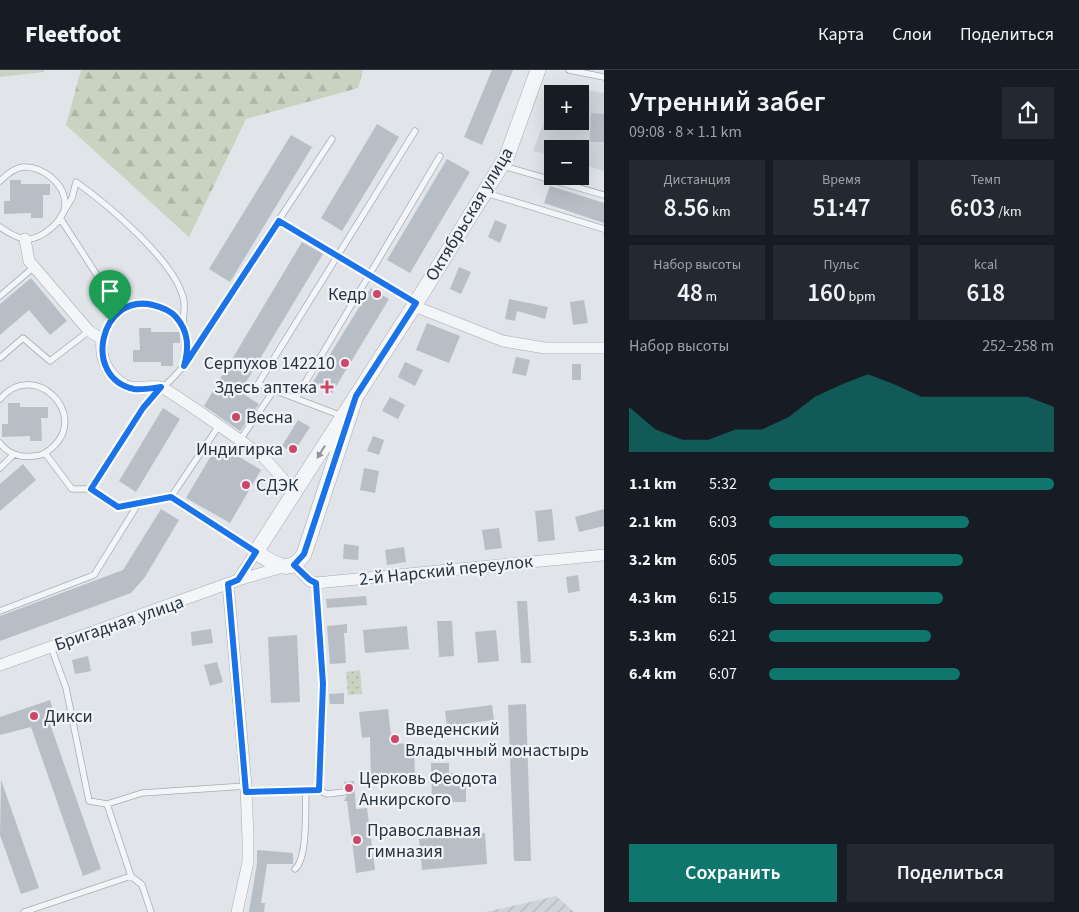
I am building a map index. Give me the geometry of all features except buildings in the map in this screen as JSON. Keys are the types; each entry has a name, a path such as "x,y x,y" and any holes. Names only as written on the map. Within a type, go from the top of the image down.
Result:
{"street":[{"name":"Октябрьская улица","path":"256,552 415,304 501,165 538,70"},
{"path":"25,239 29,261 89,331 102,339 101,347 104,362 111,374 122,384 135,389 161,387 264,458 295,493"},
{"path":"415,304 503,341 545,348 604,348"},
{"path":"288,566 304,554 356,396"},
{"path":"237,912 248,862 246,789 233,582 256,552 273,564 288,566 316,583"},
{"name":"2-й Нарский переулок","path":"316,583 604,555"},
{"name":"Бригадная улица","path":"0,665 233,582 288,566"}],"lane":[{"path":"569,70 604,77"},
{"path":"344,416 258,384 415,131"},
{"path":"91,489 143,408 161,387 175,378 184,366 332,139"},
{"path":"296,398 440,156"},
{"path":"501,165 604,195"},
{"path":"0,181 8,174 22,167 47,174 61,189 65,202 60,218"},
{"path":"0,227 25,239 38,237 60,218 72,198 76,182 112,209 136,231 172,275 184,301 182,325"},
{"path":"484,193 604,229"},
{"path":"60,218 104,286 115,292 120,311"},
{"path":"279,221 415,304"},
{"path":"0,296 34,267"},
{"path":"102,339 110,321 120,311 133,305 148,303 161,307 174,314 182,325 188,346 184,366"},
{"path":"0,358 23,338 50,361 89,331"},
{"path":"0,399 15,387 27,385 44,389 58,400 63,410 65,421 63,433 57,443 45,453 26,457 14,454 0,443"},
{"path":"240,441 274,390"},
{"path":"45,453 72,489 91,489 118,507 138,504 171,497 218,427"},
{"path":"0,468 14,454"},
{"path":"171,497 256,552"},
{"path":"0,611 94,575 138,504"},
{"path":"316,583 323,684 319,790"},
{"path":"51,647 66,688 89,801 107,804 142,793 246,789 319,790 327,794 344,792"},
{"path":"295,869 299,866 303,852 306,791"},
{"path":"107,804 131,876 142,885 151,912"},
{"path":"24,912 131,876"}],"shaded area":[{"path":"589,91 604,93 604,171 589,167 589,140 544,140 544,154 533,151 544,122 544,130 589,130"},
{"path":"556,896 574,912 486,912"}],"green space":[{"path":"0,70 44,70 44,72 0,77"},
{"path":"81,70 363,70 358,88 246,119 189,237 66,125"},
{"path":"360,670 362,694 348,695 346,672"}],"place":[{"name":"Кедр","path":"377,294"},
{"name":"Серпухов 142210","path":"345,363"},
{"name":"Здесь аптека","path":"327,387"},
{"name":"Весна","path":"236,417"},
{"name":"Индигирка","path":"293,449"},
{"name":"СДЭК","path":"246,485"},
{"name":"Дикси","path":"34,716"},
{"name":"Введенский Владычный монастырь","path":"395,739"},
{"name":"Церковь Феодота Анкирского","path":"349,788"},
{"name":"Православная гимназия","path":"357,840"}],"route":[{"path":"279,221 416,303 356,396 304,554 294,565 316,583 323,684 319,790 246,792 229,613 228,584 238,580 256,552 171,497 118,507 91,489 143,408 161,387 135,389 122,384 111,374 104,362 101,347 102,339 110,321 120,311 133,305 148,303 174,314 182,325 187,339 188,353 184,366 279,221"}]}
